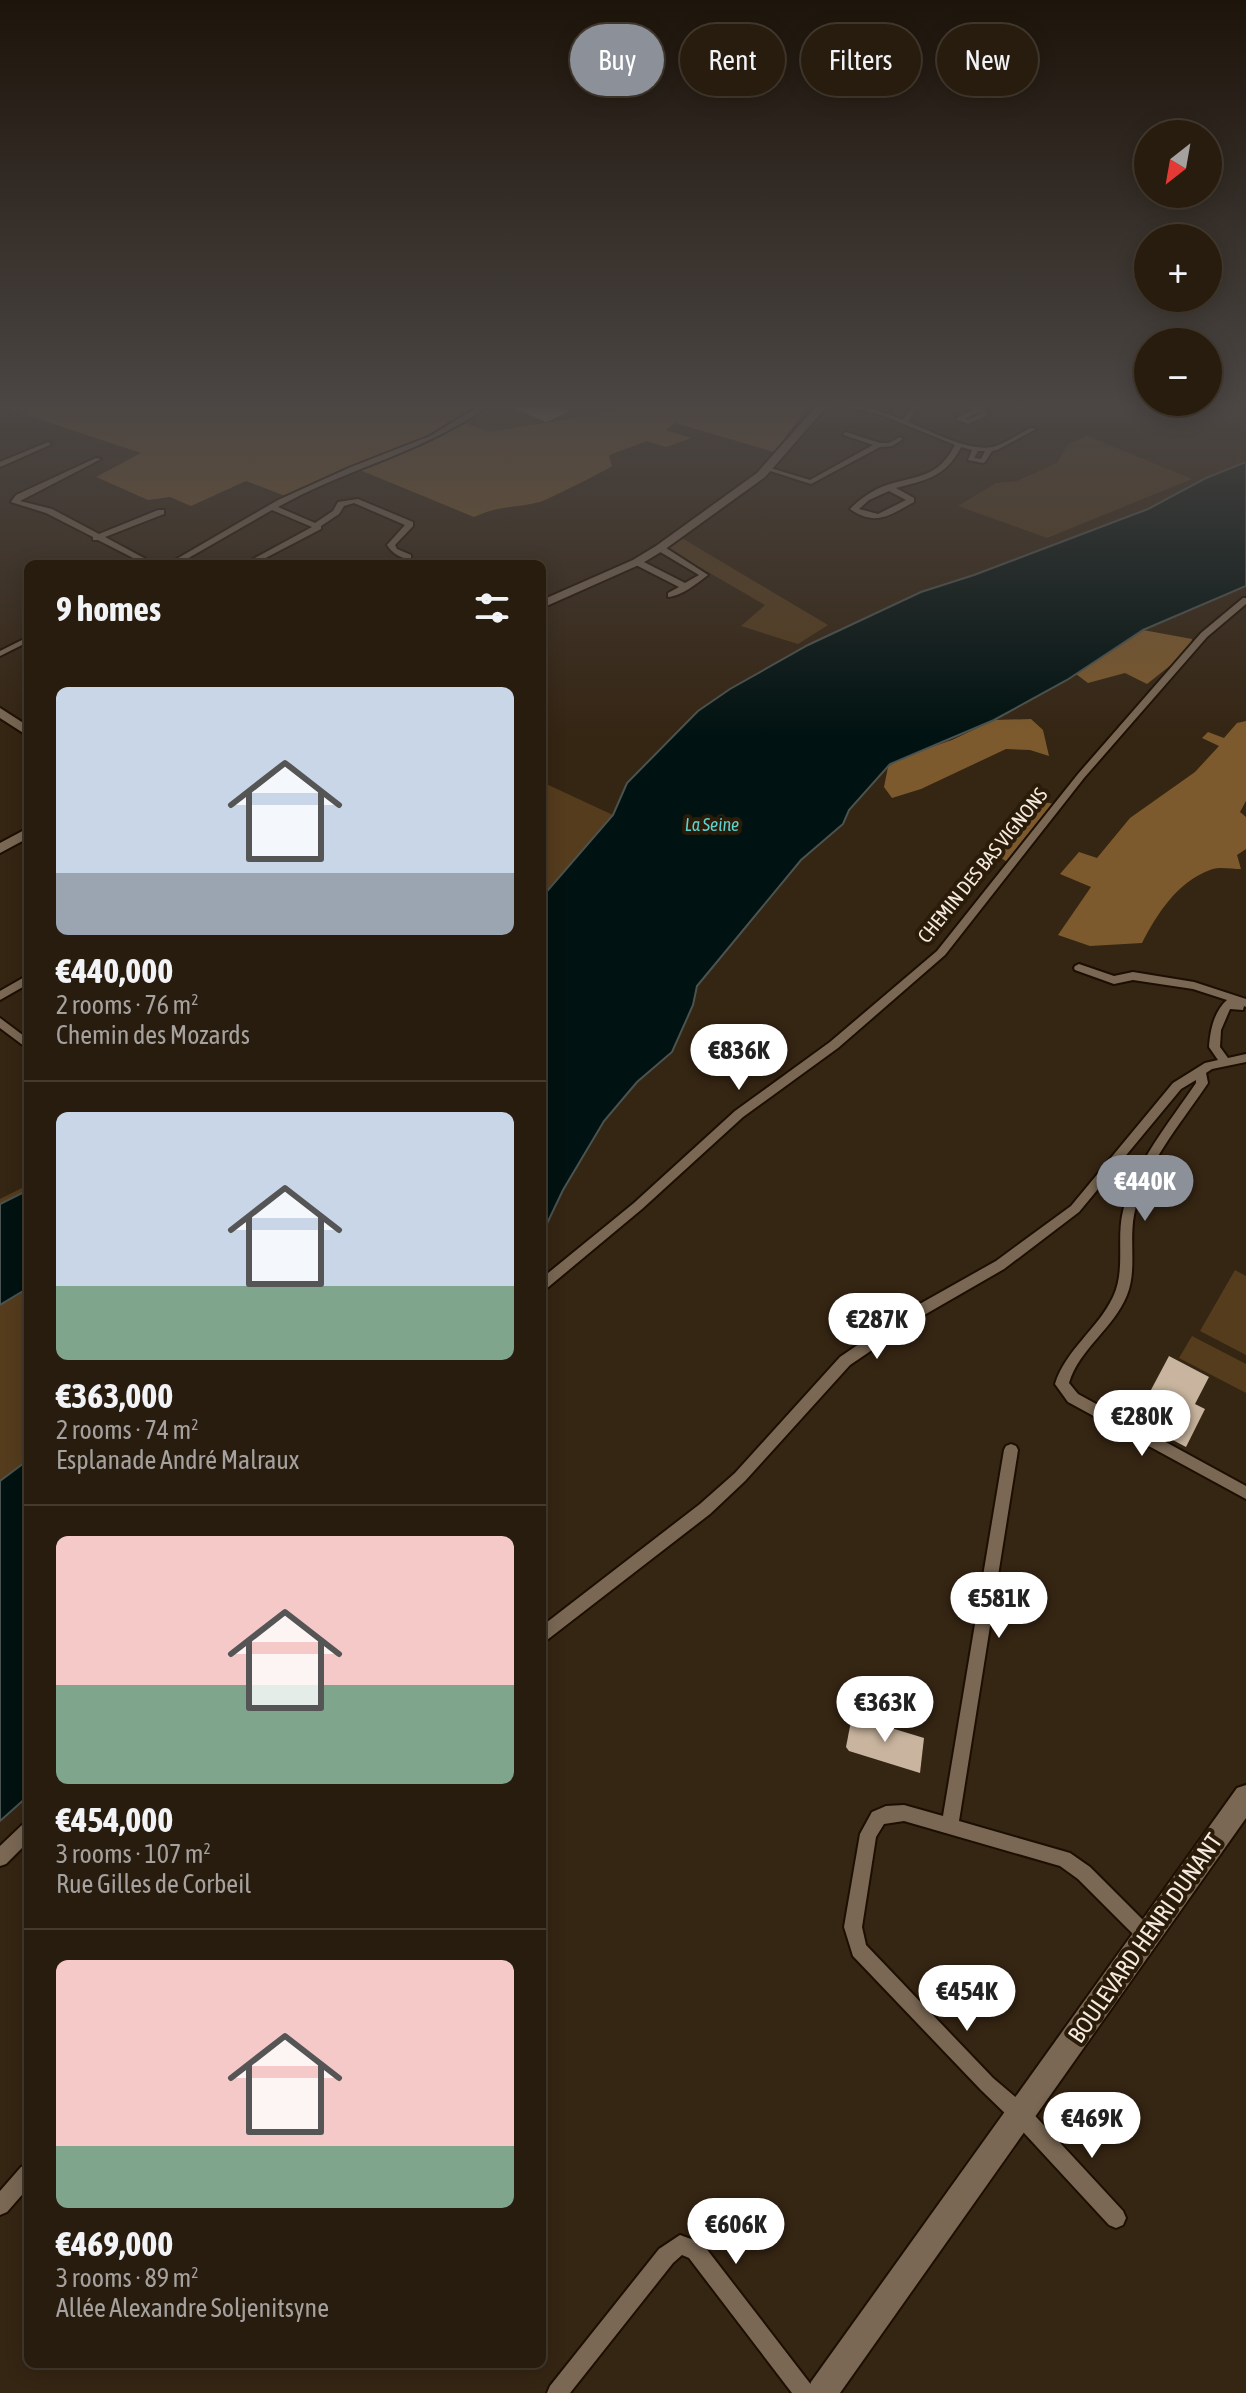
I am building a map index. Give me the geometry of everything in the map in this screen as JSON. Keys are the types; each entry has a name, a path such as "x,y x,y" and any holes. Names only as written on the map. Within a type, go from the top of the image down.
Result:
{"street":[{"path":"54,514 143,560"},
{"path":"96,538 157,514"},
{"path":"179,560 260,514"},
{"path":"289,514 317,525"},
{"path":"255,560 317,525 330,514"},
{"path":"385,514 410,524 391,545 408,557"},
{"path":"546,602 637,562 706,514"},
{"path":"865,514 886,517 891,514"},
{"path":"660,548 704,574 702,579 671,595"},
{"path":"637,562 686,587"},
{"name":"CHEMIN DES BAS VIGNONS","path":"546,1282 638,1206 739,1114 834,1045 941,953 1081,776 1204,635 1246,600"},
{"path":"0,654 24,641"},
{"path":"0,712 24,729"},
{"path":"0,849 24,834"},
{"path":"1079,968 1114,980 1133,976 1194,986 1246,1003"},
{"path":"0,996 24,981"},
{"path":"1224,1061 1214,1047 1216,1030 1227,1004 1246,1009"},
{"path":"0,1022 24,1042"},
{"path":"546,1632 705,1509 740,1477 845,1361 923,1308 1000,1265 1075,1209 1115,1164 1169,1094 1200,1071 1224,1061 1246,1058"},
{"path":"1200,1071 1202,1083 1138,1182 1128,1217 1126,1281 1121,1294 1112,1313 1065,1373 1062,1384 1073,1398 1246,1493"},
{"path":"950,1824 1011,1450"},
{"name":"BOULEVARD HENRI DUNANT","path":"822,2393 1028,2122 1147,1936 1246,1797"},
{"path":"1116,2218 1028,2122 987,2084 859,1950 853,1934 865,1847 872,1825 878,1818 895,1812 950,1824 1075,1864 1147,1936"},
{"path":"0,1858 24,1835"},
{"path":"0,2205 24,2178"},
{"path":"557,2393 672,2250 680,2245 695,2250 805,2393"}],"shaded area":[{"path":"979,514 1107,514 1047,538"},
{"path":"680,537 828,625 798,644 741,626 765,605 665,547"},
{"path":"1143,630 1192,639 1191,649 1147,684 1125,673 1088,683 1076,674"},
{"path":"1031,719 1043,730 1049,756 1030,750 1006,749 921,789 892,798 884,787 888,767 899,758 952,740 994,720"},
{"path":"1246,721 1246,801 1240,812 1246,817 1246,849 1237,855 1241,869 1213,869 1188,882 1161,910 1142,943 1090,946 1058,935 1091,887 1060,874 1079,852 1097,858 1130,818 1195,772 1219,746 1202,738 1208,732 1224,738 1237,723"},
{"path":"546,784 613,815 546,892"},
{"path":"1039,801 1054,804 1009,863 993,853 995,840 1017,825 1011,815"},
{"path":"24,1187 24,1463 0,1481 0,1199"},
{"path":"1235,1270 1246,1276 1246,1355 1200,1331"},
{"path":"1192,1336 1246,1364 1246,1393 1179,1358"}],"water":[{"name":"La Seine","path":"1136,514 1246,514 1246,586 1143,630 1067,680 994,720 890,764 849,810 843,824 801,860 697,986 693,1005 672,1052 637,1082 604,1121 563,1190 546,1226 546,892 613,815 627,783 698,711 730,689 808,645 921,592"},
{"path":"24,1192 24,1290 0,1305 0,1204"},
{"path":"24,1463 24,1800 0,1821 0,1481"}],"building":[{"path":"1169,1356 1209,1377 1195,1404 1205,1409 1186,1447 1135,1420"},
{"path":"852,1716 924,1738 920,1773 849,1751 846,1747"}]}
